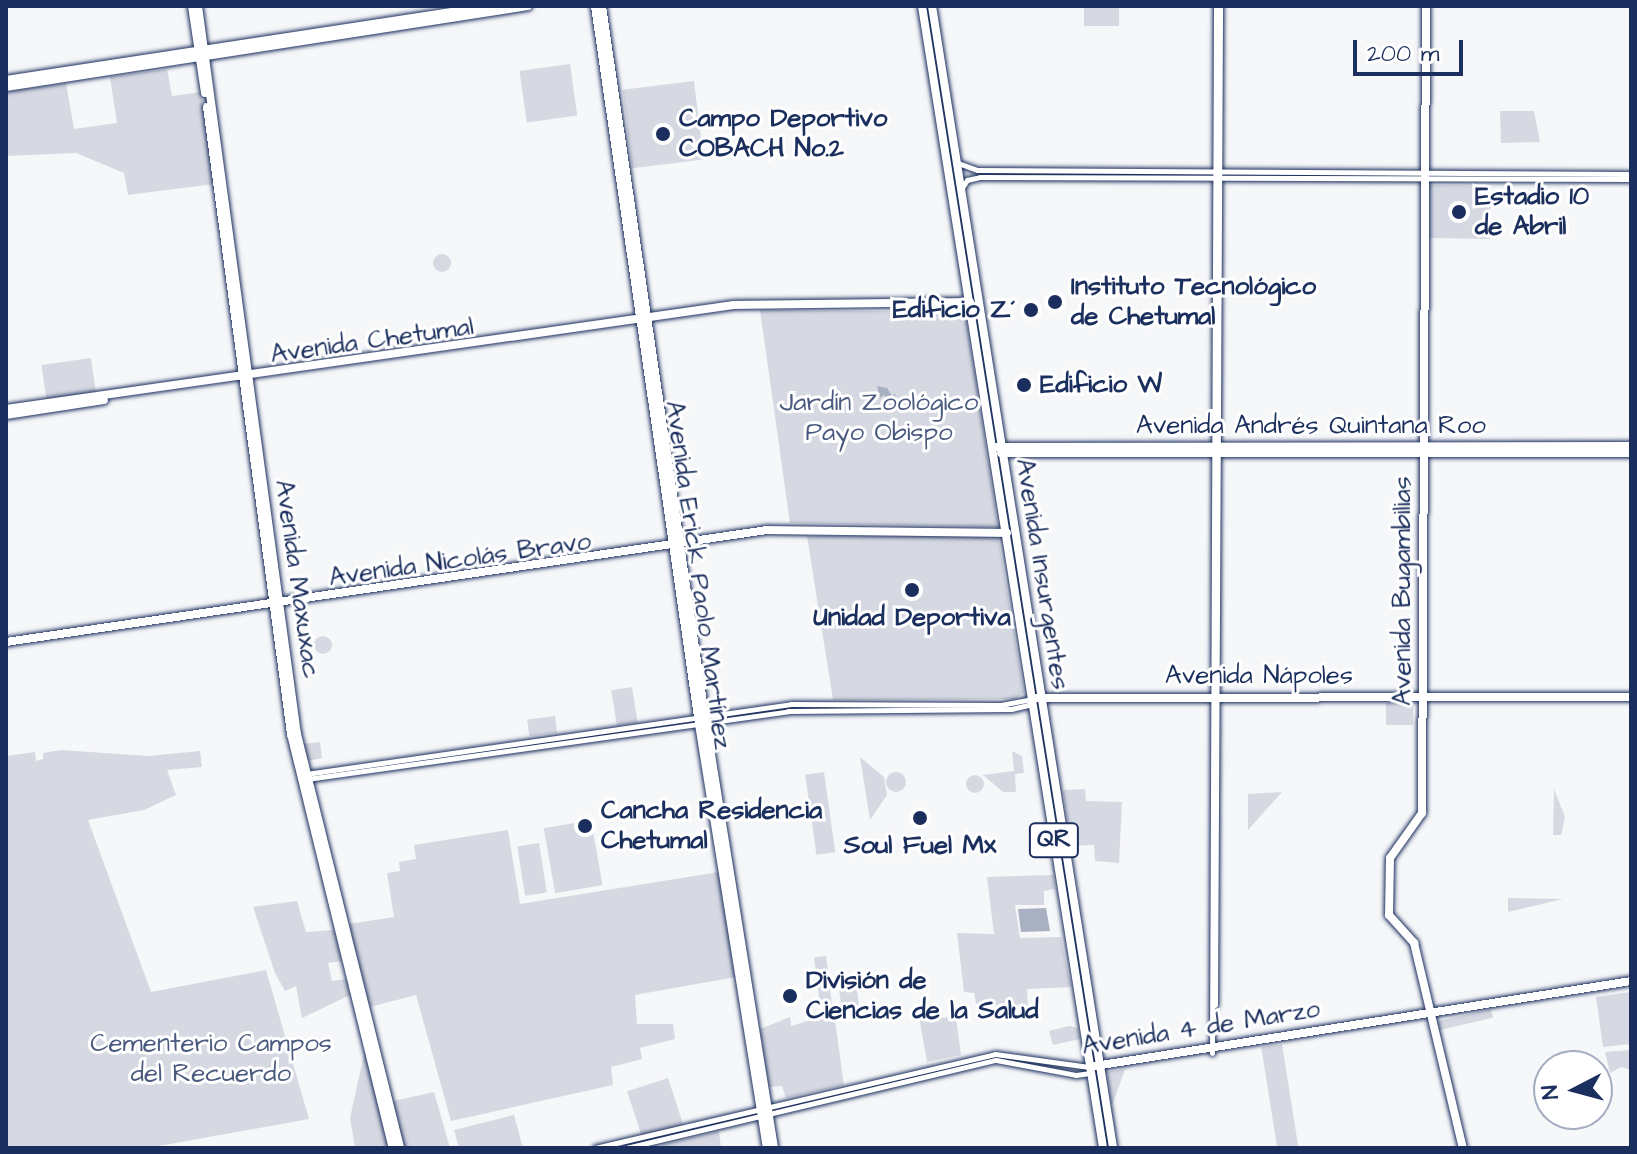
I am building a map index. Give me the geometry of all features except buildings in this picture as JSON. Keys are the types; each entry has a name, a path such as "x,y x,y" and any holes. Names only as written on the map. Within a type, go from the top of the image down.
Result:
{"main road":[{"name":"Avenida Maxuxac","path":"195,6 277,604 305,777 393,1148"},
{"path":"202,55 487,6"},
{"path":"6,80 69,74 528,6"},
{"name":"Avenida Erick Paolo Martínez","path":"595,6 644,320"},
{"name":"Avenida Erick Paolo Martínez","path":"602,6 702,720 765,1112 774,1148"},
{"name":"Avenida Bugambilias","path":"1424,6 1417,815 1386,859 1384,917 1409,944 1430,1015 1461,1148"},
{"name":"Avenida Insurgentes","path":"927,10 956,160 960,216"},
{"name":"Avenida Insurgentes","path":"927,10 967,262 978,301 995,427 992,451 1004,532 1037,700"},
{"path":"6,87 69,74"},
{"name":"Avenida Insurgentes","path":"967,262 968,302 1002,450 1015,532 1037,700 1095,1069 1103,1148"},
{"name":"Avenida Chetumal","path":"6,412 744,305 978,301"},
{"path":"995,427 1017,449 1006,474"},
{"name":"Avenida Andrés Quintana Roo","path":"992,451 1631,446"},
{"name":"Avenida Andrés Quintana Roo","path":"1421,449 1631,453"},
{"name":"Avenida Nicolás Bravo","path":"6,645 777,531 1015,532"},
{"name":"Avenida Nápoles","path":"1037,700 1631,699"},
{"name":"Avenida Maxuxac","path":"305,777 400,1148"},
{"name":"Avenida 4 de Marzo","path":"1095,1069 1631,983"},
{"name":"Avenida Insurgentes","path":"1095,1069 1113,1148"},
{"name":"Avenida Erick Paolo Martínez","path":"765,1112 767,1148"},
{"path":"1099,1129 1110,1127"}],"street":[{"path":"1214,1050 1218,6"},
{"path":"956,160 977,170 1217,175"},
{"path":"960,189 967,180 980,177 1631,177"},
{"path":"305,777 702,720 791,704 1001,705 1037,700"},
{"name":"Avenida 4 de Marzo","path":"626,1148 1003,1053 1075,1069 1095,1069"},
{"name":"Avenida 4 de Marzo","path":"595,1148 765,1112"}],"green space":[{"path":"1084,6 1119,6 1119,26 1084,26"},
{"path":"570,64 577,115 527,123 519,71"},
{"path":"167,69 172,96 201,92 214,184 128,195 124,173 76,153 6,156 6,92 66,83 74,129 117,123 110,77"},
{"name":"Campo Deportivo COBACH No.2","path":"694,81 704,159 632,168 623,90"},
{"path":"1500,111 1534,111 1540,142 1501,143"},
{"name":"Estadio 10 de Abril","path":"1429,185 1491,186 1490,239 1428,238"},
{"path":"442,254 451,263 442,272 433,263"},
{"name":"Jardín Zoológico Payo Obispo","path":"760,310 965,312 998,527 790,523"},
{"path":"91,358 96,393 46,400 41,365"},
{"name":"Unidad Deportiva","path":"807,536 998,536 1024,693 1014,699 833,700"},
{"path":"323,636 332,645 323,654 314,645"},
{"path":"632,687 638,723 617,726 611,690"},
{"path":"1386,703 1413,703 1413,725 1386,725"},
{"path":"555,716 557,733 529,736 527,719"},
{"path":"320,742 322,758 308,761 304,744"},
{"name":"Cementerio Campos del Recuerdo","path":"61,750 148,756 200,751 202,767 167,770 176,795 144,810 88,820 151,992 266,970 309,1119 148,1148 6,1148 6,756 35,752 36,761 43,759 43,753"},
{"path":"1012,751 1022,756 1024,773 1015,774 1016,792 1003,792 983,775 1014,771"},
{"path":"860,757 884,777 887,795 870,820"},
{"path":"824,772 835,852 816,855 805,775"},
{"path":"896,772 903,775 906,782 903,789 896,792 889,789 886,782 889,775"},
{"path":"975,775 984,784 975,793 966,784"},
{"path":"1085,789 1086,801 1122,802 1119,863 1095,861 1094,845 1071,846 1063,790"},
{"path":"1554,789 1565,817 1561,835 1553,835"},
{"path":"1282,792 1248,830 1248,794"},
{"path":"591,820 602,885 555,893 544,828"},
{"path":"508,830 520,904 719,872 736,977 635,995 637,1024 673,1024 675,1039 640,1048 642,1059 611,1067 613,1085 451,1121 416,995 370,1007 349,924 394,917 387,873 400,871 399,862 416,859 414,845"},
{"path":"539,843 547,892 525,896 517,846"},
{"path":"1053,875 1055,889 1044,891 1044,905 1015,905 1020,938 1061,937 1071,987 1027,989 1028,1007 976,1004 974,993 964,992 957,933 994,934 987,877"},
{"path":"1508,898 1563,899 1508,912"},
{"path":"297,901 306,932 334,930 342,961 328,963 332,981 346,979 350,995 302,1018 296,986 285,991 275,973 253,907"},
{"path":"826,956 832,1005 820,1006 814,957"},
{"path":"855,976 859,1006 841,1005 838,980"},
{"path":"1631,992 1631,1044 1603,1047 1596,997"},
{"path":"1491,1009 1493,1018 1437,1031 1435,1022"},
{"path":"834,1013 844,1085 786,1098 782,1086 769,1087 760,1029 790,1017 791,1026"},
{"path":"919,1017 956,1018 961,1055 927,1062"},
{"path":"1069,1026 1078,1028 1080,1039 1053,1045 1049,1031"},
{"path":"1282,1044 1298,1148 1277,1148 1261,1047"},
{"path":"365,1050 390,1148 355,1148 350,1118"},
{"path":"1631,1050 1631,1070 1621,1067 1613,1071 1613,1051"},
{"path":"1125,1069 1112,1106 1106,1072"},
{"path":"668,1078 683,1125 642,1138 627,1091"},
{"path":"434,1092 450,1148 404,1146 393,1101"},
{"path":"514,1115 523,1148 459,1148 454,1130"},
{"path":"719,1131 721,1148 662,1148 662,1145"}],"water":[{"path":"877,386 887,388 893,397 895,393 898,412 884,395 880,398"},
{"path":"1046,908 1050,931 1021,932 1018,909"}],"place":[{"name":"Campo Deportivo COBACH No.2","path":"663,134"},
{"name":"Estadio 10 de Abril","path":"1459,212"},
{"name":"Instituto Tecnológico de Chetumal","path":"1055,302"},
{"name":"Edificio Z´","path":"1031,310"},
{"name":"Edificio W","path":"1024,385"},
{"name":"Unidad Deportiva","path":"912,590"},
{"name":"Soul Fuel Mx","path":"920,818"},
{"name":"Cancha Residencia Chetumal","path":"585,826"},
{"name":"División de Ciencias de la Salud","path":"790,996"}]}
